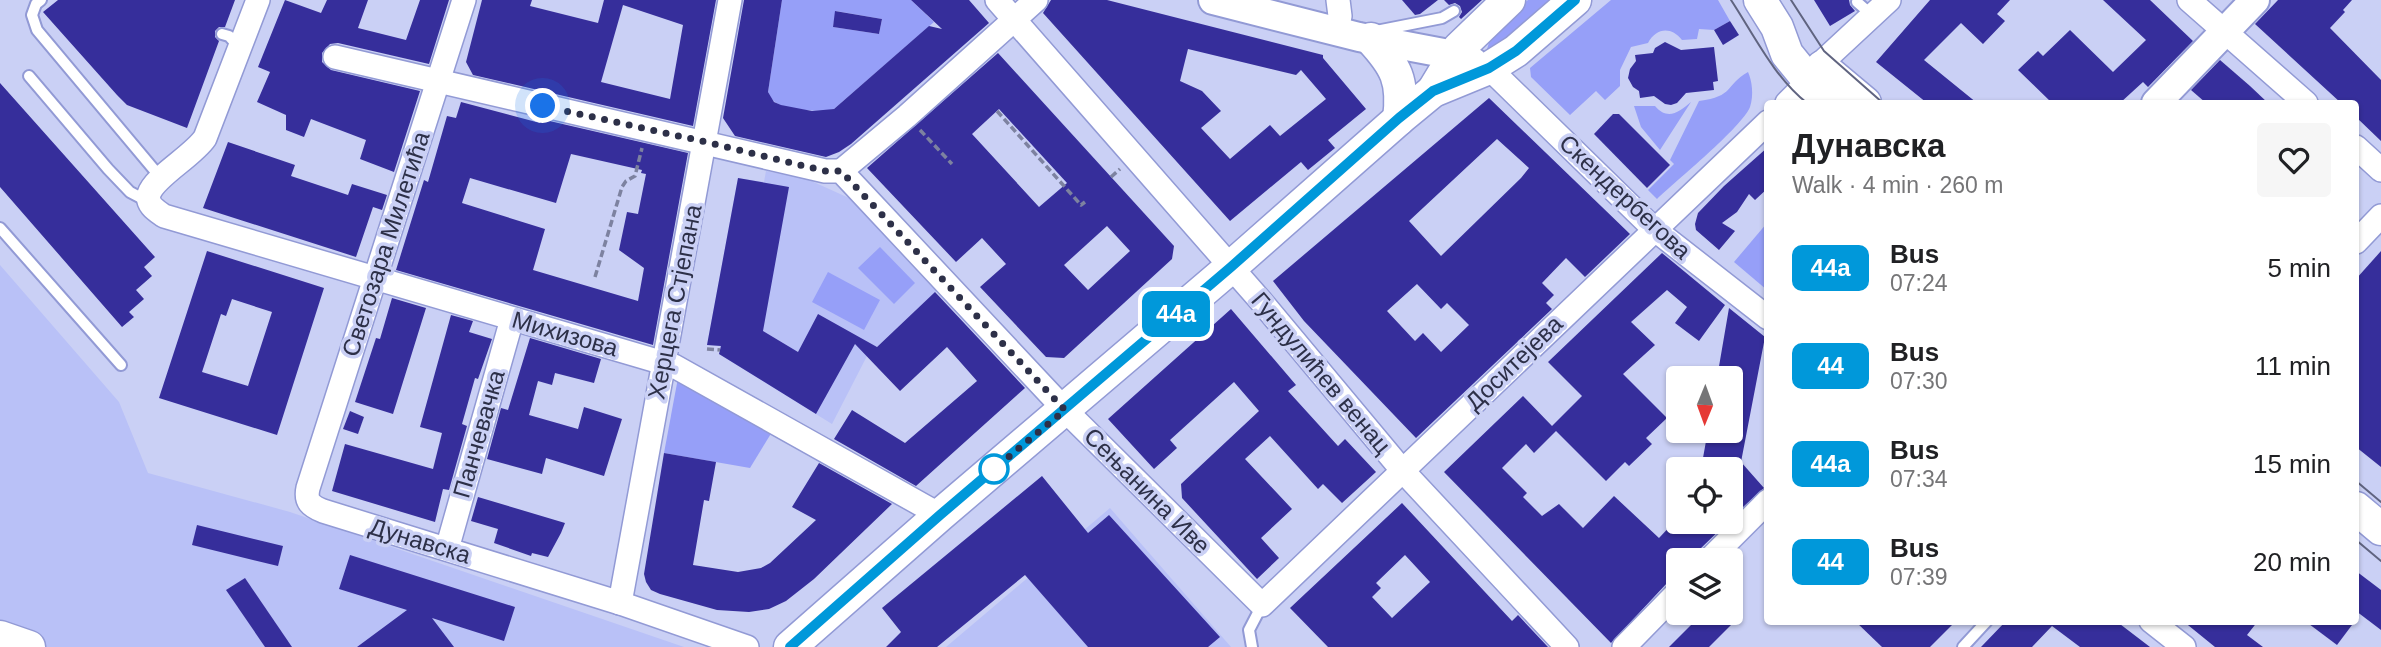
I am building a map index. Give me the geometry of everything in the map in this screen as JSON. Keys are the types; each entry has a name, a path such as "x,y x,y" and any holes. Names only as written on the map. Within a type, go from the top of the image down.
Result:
{"main road":[{"path":"1433,91 1454,55 1509,0"},
{"path":"790,647 1231,267 1399,118 1433,91 1489,68 1516,51 1575,0"},
{"path":"1760,0 1777,27 1787,54 1859,100"},
{"path":"1356,36 1388,57 1399,79 1401,90 1399,118"},
{"path":"1814,73 1832,100"},
{"path":"2359,511 2381,529"},
{"path":"0,637 29,647"}],"street":[{"path":"157,209 149,194 161,178 199,147 205,138 231,41 258,0"},
{"name":"Светозара Милетића","path":"308,488 464,0"},
{"name":"Херцега Стјепана","path":"620,603 730,0"},
{"name":"Гундулићев венац","path":"997,0 1231,267 1402,470 1567,647"},
{"path":"335,57 825,171 841,171 907,116 1036,0"},
{"path":"1213,0 1356,36 1454,55 1489,68"},
{"path":"1338,0 1340,16 1356,36"},
{"path":"2189,0 2303,100"},
{"path":"2159,100 2255,0"},
{"path":"1790,100 1873,6"},
{"name":"Скендербегова","path":"1489,68 1654,229 1764,315"},
{"name":"Доситејева","path":"1262,605 1764,126"},
{"path":"2359,150 2381,170"},
{"name":"Сењанина Иве","path":"841,171 1065,410 1262,605"},
{"name":"Михизова","path":"157,209 375,280 674,366 940,515"},
{"path":"2359,239 2381,215"},
{"name":"Панчевачка","path":"447,549 512,319"},
{"name":"Дунавска","path":"308,488 309,503 323,511 620,603 747,647"},
{"path":"1721,548 1764,505"},
{"path":"1624,647 1666,604"},
{"path":"2156,625 2184,647"}],"lane":[{"path":"41,0 36,4 32,15 37,30 161,178"},
{"path":"1356,36 1442,18 1454,11"},
{"path":"29,76 130,192 157,209"},
{"path":"0,228 121,365"},
{"path":"1252,647 1249,630 1262,605"},
{"path":"1963,647 1983,625"}],"path":[{"path":"998,111 1081,205 1085,202"},
{"path":"907,116 952,164"},
{"path":"595,277 622,187 636,174 647,129"},
{"path":"706,349 720,350"}],"shaded area":[{"path":"782,0 911,0 934,22 834,109 813,111 787,107 774,101 768,92","holes":["836,11 882,19 879,34 833,27"]},
{"path":"1528,0 1561,0 1485,56 1493,29"},
{"path":"1611,0 1718,0 1730,21 1714,30 1699,29 1697,39 1682,40 1673,32 1664,31 1655,34 1648,43 1631,47 1620,70 1620,86 1605,100 1596,91 1570,115 1531,77 1530,68"},
{"path":"1748,72 1752,98 1744,116 1722,140 1657,199 1648,190 1674,164 1670,160 1699,101 1724,93"},
{"path":"1691,102 1660,150 1641,127 1634,106 1655,106 1669,114 1678,112"},
{"path":"766,171 807,179 849,198 941,287 867,356 832,424 719,354 720,346 707,345 738,178 764,182"},
{"path":"1764,227 1764,287 1734,262"},
{"path":"880,247 915,283 894,304 858,268"},
{"path":"0,265 119,402 148,473 290,512 684,647 0,647"},
{"path":"828,272 880,300 864,330 812,302"},
{"path":"678,378 772,432 750,468 664,453"},
{"path":"1110,508 1231,647 946,647"}],"building":[{"path":"58,0 235,0 225,27 219,27 215,31 215,37 219,41 187,128 127,105 43,12"},
{"path":"285,0 321,13 327,0 368,0 358,28 406,40 420,0 449,0 429,64 338,43 330,44 322,53 322,62 331,70 420,91 394,172 360,159 366,140 311,119 304,137 286,130 286,115 257,102 270,72 258,67"},
{"path":"482,0 532,0 530,6 598,23 604,0 716,0 693,126 473,75 466,62","holes":["623,5 683,25 670,99 601,82"]},
{"path":"744,0 782,0 768,92 774,102 812,111 834,109 929,26 942,29 911,0 969,0 989,23 851,144 826,157 735,136 723,118"},
{"path":"1051,0 1107,0 1323,55 1366,109 1328,140 1335,148 1308,170 1301,162 1230,221 1043,13","holes":["1188,49 1296,75 1301,70 1326,99 1280,136 1270,125 1230,159 1201,128 1221,111 1202,91 1180,81"]},
{"path":"1402,0 1438,0 1415,15"},
{"path":"1444,0 1482,0 1461,19 1460,6 1455,3 1449,5"},
{"path":"1814,0 1849,0 1855,11 1830,26"},
{"path":"1930,0 2010,0 1997,14 2005,21 1983,44 1961,23 1924,60 1973,100 1923,100 1876,62"},
{"path":"2103,0 2150,0 2193,41 2148,87 2143,82 2123,100 2049,100 2018,70 2038,51 2043,56 2070,30 2113,72 2146,40"},
{"path":"2278,0 2352,0 2330,28 2381,80 2381,141 2359,120 2359,100 2338,100 2255,24"},
{"path":"835,11 882,19 879,34 833,27"},
{"path":"1730,21 1739,35 1723,45 1714,30"},
{"path":"1665,42 1681,50 1714,47 1718,81 1713,82 1714,90 1686,93 1677,103 1671,105 1654,96 1640,98 1639,91 1628,78 1636,61 1635,55 1653,53 1655,48"},
{"path":"998,53 1174,246 1172,259 1064,358 1046,357 980,287 1006,264 982,238 956,262 867,168","holes":["999,109 1067,183 1039,207 972,134","1107,226 1130,251 1088,290 1064,265"]},
{"path":"2220,60 2265,100 2203,100 2191,90"},
{"path":"0,83 155,257 144,267 152,276 136,290 144,299 129,312 134,317 122,327 0,187"},
{"path":"1489,98 1630,234 1585,277 1566,258 1542,283 1554,295 1546,303 1552,309 1416,438 1304,321 1273,281","holes":["1497,139 1529,168 1441,256 1409,221","1417,284 1441,309 1447,303 1469,325 1441,352 1423,333 1415,341 1387,311"]},
{"path":"461,102 540,123 541,119 688,153 653,345 396,270 424,180 428,182 447,116 456,118","holes":["571,154 642,170 641,173 646,174 638,214 627,212 619,250 644,268 638,301 533,270 545,229 462,203 470,178 556,203"]},
{"path":"1613,114 1619,114 1670,165 1647,188 1594,134"},
{"path":"228,142 295,165 291,176 348,195 352,184 387,195 382,210 373,207 356,257 203,208"},
{"path":"1764,151 1764,192 1755,200 1749,194 1737,212 1722,223 1735,231 1719,250 1696,230 1695,224 1698,213"},
{"path":"738,178 789,187 763,331 798,352 818,314 877,347 935,292 1025,388 916,486 834,439 852,410 905,443 977,381 947,347 900,391 855,344 816,414 719,354 721,346 707,345"},
{"path":"207,251 324,288 277,435 159,398","holes":["232,299 272,312 248,386 202,372 221,314 226,316"]},
{"path":"2381,251 2381,467 2359,449 2359,276"},
{"path":"1662,253 1725,305 1699,341 1675,323 1687,307 1667,290 1631,322 1655,345 1623,374 1666,419 1646,438 1652,444 1629,466 1625,462 1606,481 1556,431 1534,453 1526,444 1502,468 1527,493 1523,497 1542,516 1559,504 1583,528 1614,496 1659,538 1666,531 1666,534 1716,534 1701,548 1666,548 1666,584 1611,643 1444,472 1523,396 1552,426 1582,396 1548,362"},
{"path":"392,298 426,308 393,414 355,402 376,338 380,339"},
{"path":"1729,308 1764,336 1764,342 1742,457 1703,457 1706,443 1743,443 1743,366 1719,366"},
{"path":"1231,309 1296,385 1288,391 1338,446 1345,439 1376,472 1342,503 1323,484 1318,489 1270,436 1245,459 1292,509 1261,538 1279,558 1257,579 1182,498 1181,484 1259,411 1234,382 1170,440 1177,448 1154,469 1108,419"},
{"path":"451,315 473,321 469,332 492,339 478,379 475,378 462,424 467,426 449,490 443,489 435,522 332,491 345,444 433,469 442,433 420,427"},
{"path":"530,338 601,359 594,383 555,373 552,385 538,381 529,415 578,429 584,407 622,419 604,476 546,458 542,474 487,459 501,408 508,410"},
{"path":"350,411 364,417 358,434 343,429"},
{"path":"664,453 716,462 709,501 704,500 693,565 738,572 761,568 770,563 816,520 792,507 819,463 892,504 814,579 786,601 769,609 749,612 717,610 660,594 651,590 646,582 644,574"},
{"path":"1743,464 1764,488 1743,507"},
{"path":"1042,476 1088,533 1109,515 1220,637 1208,647 1088,647 1025,575 937,647 886,647 901,632 882,608"},
{"path":"478,497 565,523 548,557 532,553 531,556 494,543 498,529 471,521"},
{"path":"1402,503 1512,621 1518,615 1548,647 1328,647 1290,608","holes":["1405,555 1430,582 1392,618 1372,597 1381,588 1376,583"]},
{"path":"197,525 283,546 278,566 192,545"},
{"path":"350,555 515,607 504,641 432,618 454,647 357,647 407,610 339,589"},
{"path":"2359,573 2381,590 2381,630 2359,613"},
{"path":"245,578 292,647 265,647 226,590"},
{"path":"1691,625 1731,625 1709,647 1669,647"},
{"path":"1859,625 1952,625 1930,647 1882,647"},
{"path":"2002,625 2121,625 2150,647 2080,647 2052,626 2032,647 1981,647"},
{"path":"2188,625 2255,625 2247,635 2263,647 2215,647"},
{"path":"2310,625 2352,625 2337,645"}],"tram line":[{"path":"1731,0 1784,81 1803,100"},
{"path":"1791,0 1824,51 1880,100"},
{"path":"2359,484 2381,502"},
{"path":"2359,543 2381,561"}],"bus line":[{"name":"44a","path":"790,647 1231,267 1399,118 1433,91 1503,60 1575,0"}],"route":[{"path":"543,106 825,171 841,171 1065,410 994,469"}]}
